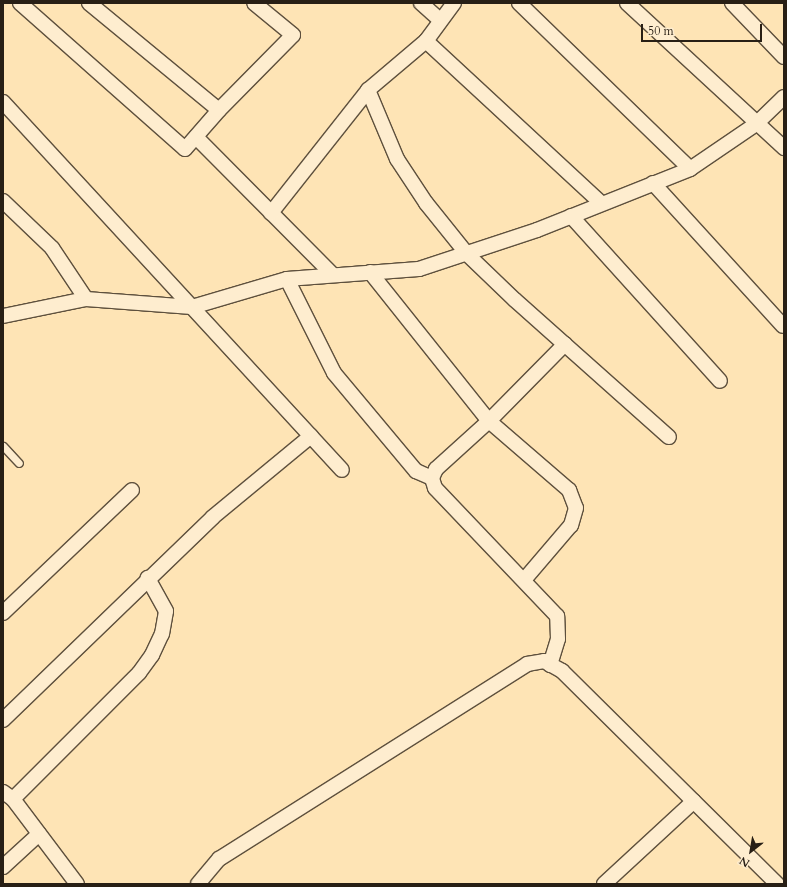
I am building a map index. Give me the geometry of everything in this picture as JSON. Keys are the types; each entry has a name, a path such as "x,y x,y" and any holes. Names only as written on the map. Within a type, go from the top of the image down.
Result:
{"street":[{"path":"20,3 185,149 219,110 293,35 254,3"},
{"path":"89,3 219,110"},
{"path":"421,3 440,20"},
{"path":"271,213 368,90 426,41 454,3"},
{"path":"519,3 690,169"},
{"path":"627,3 756,124 784,148"},
{"path":"732,3 784,57"},
{"path":"426,41 601,203"},
{"path":"368,90 397,159 426,203 467,254 564,344 669,436"},
{"path":"3,316 86,299 192,307 287,279 418,269 467,254 571,216 690,169 756,124 784,97"},
{"path":"3,102 342,470"},
{"path":"196,136 333,275"},
{"path":"653,183 783,326"},
{"path":"3,201 52,248 86,299"},
{"path":"571,216 720,381"},
{"path":"370,272 489,421 569,490 576,508 571,525 524,580"},
{"path":"287,279 334,373 416,471 432,478"},
{"path":"550,665 558,639 558,616 435,488 432,478 436,469 489,421 564,344"},
{"path":"3,720 148,578 213,517 311,436"},
{"path":"3,613 132,490"},
{"path":"77,884 8,795 139,673 152,655 162,634 166,611 148,578"},
{"path":"198,884 219,859 527,664 544,661 562,671 777,884"},
{"path":"604,884 694,801"},
{"path":"3,867 39,834"}],"lane":[{"path":"3,446 19,463"}]}
